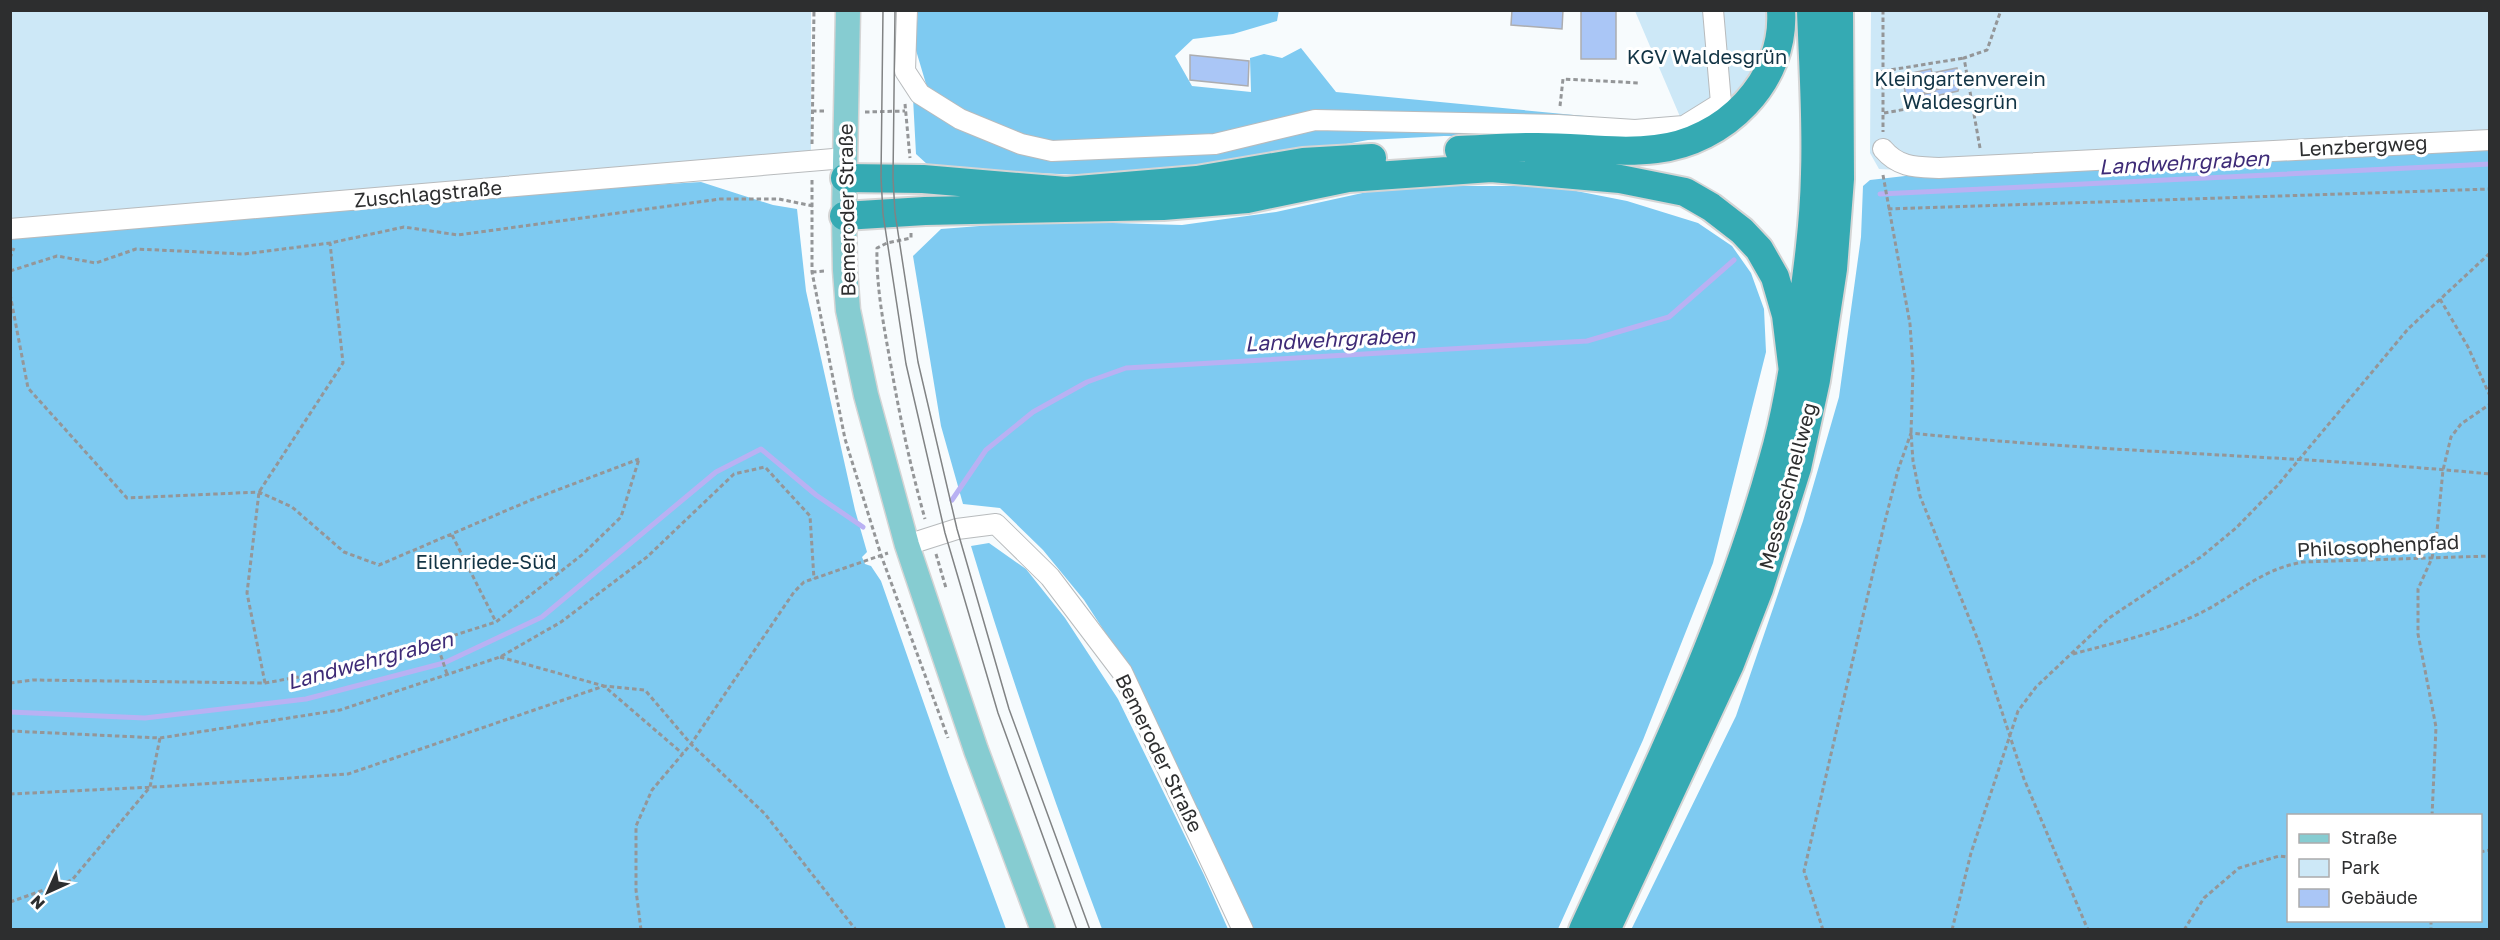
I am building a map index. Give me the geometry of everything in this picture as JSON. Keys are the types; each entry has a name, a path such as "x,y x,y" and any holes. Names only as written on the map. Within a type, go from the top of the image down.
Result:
{"highway":[{"path":"845,168 923,179 1066,191 1197,180 1303,162 1458,150 1533,147 1624,151 1658,149 1713,131 1739,111 1758,91 1771,68 1779,41 1781,10"},
{"name":"Messeschnellweg","path":"1583,930 1648,786 1736,577 1774,459 1793,372 1808,266 1815,175 1811,10"},
{"name":"Messeschnellweg","path":"1606,930 1730,664 1759,589 1797,468 1816,380 1833,269 1840,179 1839,10"},
{"path":"844,216 925,211 1163,206 1247,199 1348,178 1491,168 1620,179 1685,192 1711,207 1742,231 1759,249 1775,277 1786,315 1793,372"}],"main road":[{"name":"Bemeroder Straße","path":"848,10 844,216 848,310 866,395 907,545 976,750 1043,930"}],"lane":[{"path":"907,10 905,71 920,94 960,119 1021,144 1052,151 1215,144 1315,120 1635,130 1684,126 1721,103 1713,10"},
{"name":"Lenzbergweg","path":"1883,149 1896,162 1907,167 1939,168 2490,140"},
{"name":"Zuschlagstraße","path":"10,229 811,161 845,168"},
{"name":"Bemeroder Straße","path":"907,545 957,529 996,524 1050,577 1122,672 1243,930"}],"path":[{"path":"811,161 814,10"},
{"path":"1883,10 1883,149"},
{"path":"1884,71 1964,58 1987,50 2001,10"},
{"path":"1964,58 1983,164"},
{"path":"1558,126 1563,79 1640,83"},
{"path":"1884,113 1935,104"},
{"path":"1883,182 1910,324 1913,369 1911,433 1913,461 1920,496 1980,645 2024,779 2088,930"},
{"path":"1888,209 2490,189"},
{"path":"10,271 57,256 96,263 136,249 244,254 330,243 404,227 458,235 720,199 779,199 813,206"},
{"path":"265,683 247,593 259,492 343,363 330,243"},
{"path":"1952,930 1971,853 2009,737 2018,711 2036,687 2109,618 2201,557 2236,528 2300,459 2395,344 2440,298 2490,253"},
{"path":"876,269 901,421 918,494"},
{"path":"10,294 28,388 127,498 259,492 292,507 344,552 379,565 531,500 639,459 621,517 584,554 496,622 354,667 265,683 33,680 10,682"},
{"path":"2440,298 2468,347 2490,396"},
{"path":"2432,814 2436,727 2418,634 2418,589 2432,558 2445,451 2455,430 2474,413 2490,404"},
{"path":"1911,433 1983,441 2300,459 2490,474"},
{"path":"1823,930 1804,871 1884,525 1898,470 1911,433"},
{"path":"10,731 160,738 340,710 500,657 561,622 647,557 734,474 765,467 810,516 814,579"},
{"path":"452,535 496,622"},
{"path":"641,930 636,891 636,826 652,790 691,744 794,592 804,582 907,545"},
{"name":"Philosophenpfad","path":"2072,654 2132,638 2193,617 2269,571 2286,565 2303,562 2490,556"},
{"path":"436,641 447,674"},
{"path":"500,657 604,686 645,690 691,744 765,814 856,930"},
{"path":"604,686 682,754"},
{"path":"10,794 348,774 604,686"},
{"path":"10,902 72,880 150,787 160,738"},
{"path":"2184,930 2204,898 2239,868 2279,856 2287,857"}],"green space":[{"path":"1279,10 1277,21 1233,34 1193,39 1175,56 1192,86 1251,92 1250,58 1264,54 1282,58 1301,48 1336,92 1626,120 1529,137 1444,136 1368,140 1249,162 1137,177 1034,173 928,165 916,154 913,98 929,94 915,47 918,11"},
{"path":"11,11 811,11 811,153 11,223"},
{"name":"KGV Waldesgrün","path":"1635,11 1768,11 1767,35 1758,63 1736,98 1717,112 1684,126"},
{"name":"Kleingartenverein Waldesgrün","path":"1871,11 2489,11 2489,141 1940,172 1879,169 1870,153"},
{"path":"2489,141 2489,929 1631,930 1736,716 1803,521 1839,397 1861,237 1863,186 1870,180 1940,172"},
{"name":"Eilenriede-Süd","path":"701,182 773,205 797,209 806,291 855,510 867,552 862,557 865,564 871,566 881,581 1006,929 11,930 11,223"},
{"path":"1440,186 1551,186 1627,201 1698,223 1732,246 1751,273 1764,309 1766,352 1713,563 1643,740 1558,929 1249,929 1138,683 1084,600 1043,550 1000,508 963,504 941,426 913,256 941,229 1043,221 1182,225 1276,212 1376,190"},
{"path":"989,543 1026,569 1065,618 1118,699 1228,929 1102,929 1033,739 971,546"}],"building":[{"path":"1512,10 1563,10 1562,29 1511,25"},
{"path":"1581,11 1616,11 1616,59 1581,59"},
{"path":"1190,55 1249,61 1248,86 1190,80"},
{"path":"1957,68 1960,84 1906,97 1902,75 1931,69 1932,73"},
{"path":"1960,84 1958,91 1935,96 1934,89"},
{"path":"1935,92 1936,101 1908,106 1906,97"}],"waterway":[{"name":"Landwehrgraben","path":"1880,194 2490,164"},
{"name":"Landwehrgraben","path":"952,500 986,450 1033,412 1087,382 1126,368 1587,341 1669,317 1734,260"},
{"name":"Landwehrgraben","path":"10,712 145,718 306,699 444,663 542,617 716,472 761,449 816,495 863,527"}],"tram line":[{"path":"883,10 881,177 883,214 906,364 945,533 998,713 1077,930"},
{"path":"895,10 893,178 895,213 918,362 957,529 1009,709 1090,930"}]}
